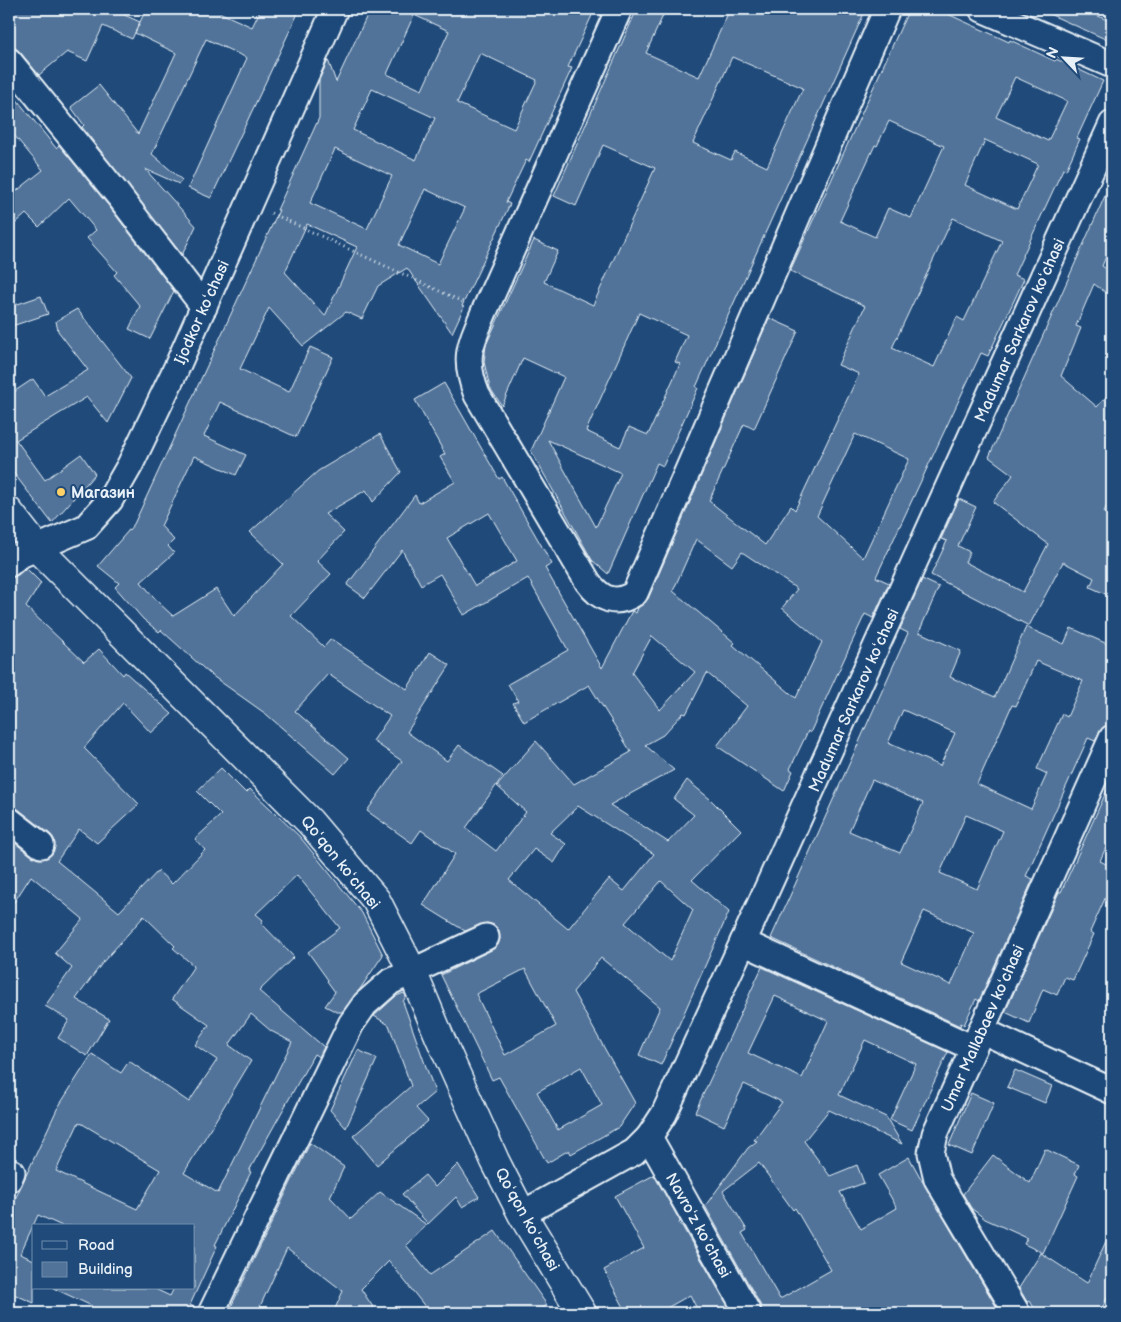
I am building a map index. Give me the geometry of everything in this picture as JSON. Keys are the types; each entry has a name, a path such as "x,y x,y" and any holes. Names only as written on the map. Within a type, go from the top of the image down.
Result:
{"main road":[{"name":"Qoʻqon koʻchasi","path":"9,512 37,548 310,822 376,900 412,971 495,1161 522,1214 582,1313"}],"street":[{"name":"Ijodkor koʻchasi","path":"9,564 18,556 86,527 110,500 130,465 204,307 248,202 335,9"},
{"path":"619,9 472,338 469,356 470,375 477,396 595,592 606,598 619,601 635,593 887,9"},
{"path":"982,9 1112,65"},
{"path":"9,61 119,196 204,307"},
{"name":"Madumar Sarkarov koʻchasi","path":"522,1214 634,1152 649,1137 664,1114 744,942 1112,124"},
{"name":"Umar Mallabaev koʻchasi","path":"1017,1313 937,1179 931,1153 935,1134 1112,738"},
{"path":"9,820 41,845"},
{"path":"211,1313 352,1024 366,1004 390,982 486,937"},
{"path":"744,942 977,1039 1112,1091"},
{"name":"Navroʻz koʻchasi","path":"649,1137 748,1313"}],"path":[{"path":"248,202 484,312"}],"building":[{"path":"9,9 111,9 140,22 132,39 103,26 87,61 67,52 39,75 20,52 15,48 9,47"},
{"path":"146,9 212,9 252,27 261,9 300,9 211,198 188,188 247,58 206,39 152,154 182,180 179,184 145,169 196,226 182,255 82,127 84,125 71,107 99,85 138,134 176,53 135,33"},
{"path":"370,9 595,9 568,67 572,68 529,162 526,160 506,202 510,204 462,306 464,307 452,333 407,268 378,286 362,319 346,312 303,346 269,308 240,369 289,392 310,347 333,357 304,420 296,437 220,402 204,436 246,455 236,475 194,456 161,526 174,540 168,546 174,553 141,582 173,616 216,589 234,616 283,564 250,532 318,471 380,434 401,472 373,502 366,490 325,514 344,532 317,561 331,574 291,616 324,647 331,639 407,689 430,652 450,665 407,732 447,761 459,745 503,776 466,828 496,851 526,812 497,786 536,741 574,784 631,752 589,685 524,722 513,703 518,701 508,684 568,650 528,578 464,615 440,574 421,585 402,550 365,598 347,585 415,495 419,503 455,482 440,457 445,454 415,400 444,383 499,479 502,477 552,564 545,568 602,668 632,611 636,613 638,608 648,599 769,318 798,331 754,429 744,424 709,501 765,545 791,506 795,510 859,374 838,365 865,306 790,271 909,9 937,9 1009,42 1010,40 1055,61 1056,59 1103,81 1077,138 1080,139 1066,170 1063,169 1014,275 1024,279 988,356 981,353 876,577 889,583 873,618 865,614 810,733 808,731 790,769 793,771 784,791 717,746 747,706 707,673 686,714 683,713 663,735 645,745 674,770 610,805 668,842 694,815 674,799 687,780 710,799 741,830 692,880 729,912 661,1065 639,1055 660,1007 601,958 573,992 635,1103 619,1127 571,1154 569,1150 547,1163 499,1077 492,1080 441,975 493,949 498,945 500,939 499,930 494,925 487,923 465,931 423,905 455,854 421,830 412,843 367,811 402,761 373,741 390,716 328,674 295,711 349,758 335,774 266,714 211,675 161,630 159,632 143,619 115,587 119,583 98,566 134,524 279,210 277,210 319,118 319,80 328,60 336,82","holes":["414,15 449,31 422,90 387,74","480,53 537,80 514,129 457,103","1015,77 1067,101 1048,141 996,117","372,89 435,118 416,160 353,130","889,121 944,146 911,218 888,208 875,237 840,221 875,145 877,146","985,140 1038,164 1017,209 965,185","335,149 392,176 367,229 310,203","425,189 465,208 438,264 399,245","953,218 1002,241 964,321 957,317 934,367 892,348","307,224 357,247 325,316 285,272","855,434 909,459 863,558 817,516","489,513 517,561 475,586 447,538","696,539 732,566 742,552 797,589 782,608 822,642 796,698 733,645 735,643 673,591","652,636 695,672 660,710 632,673","578,806 654,854 624,891 609,879 568,929 509,880 534,849 554,863 566,844 550,833","661,881 693,910 670,961 625,923","525,969 556,1026 505,1055 476,994","581,1067 602,1105 558,1130 537,1092"]},
{"path":"637,9 666,9 646,53 699,77 730,9 866,9 696,387 698,388 663,466 657,463 608,574 592,560 531,451 564,377 523,358 502,406 490,388 484,362 486,345 534,240 558,251 544,282 593,305 655,168 603,145 576,206 554,196","holes":["732,57 803,88 767,167 735,152 731,160 693,143","639,313 687,335 675,362 680,364 648,435 629,427 620,447 586,431","548,440 621,473 596,527"]},
{"path":"1038,9 1082,9 1112,22 1112,42"},
{"path":"9,83 17,94 14,96 56,148 59,145 174,291 150,339 129,329 140,306 114,275 117,272 87,238 96,230 69,198 39,227 26,214 9,229 9,197 43,170 9,129"},
{"path":"1112,180 1112,242 1102,266 1112,273 1112,297 1094,284 1076,326 1081,328 1061,376 1097,407 1112,390 1112,493 1104,512 1112,516 1112,597 1090,587 1094,578 1063,562 1029,626 931,575 947,541 941,539 959,499 976,507 958,546 970,552 965,562 1023,592 1048,544 993,502 1013,475 989,457"},
{"path":"41,296 48,314 9,327 9,307"},
{"path":"77,309 131,378 108,423 87,397 16,440 45,480 81,454 95,474 52,523 9,467 9,395 33,379 45,396 88,370 58,331 56,321"},
{"path":"26,568 41,583 26,607 84,662 99,649 123,675 125,672 172,714 151,733 123,703 84,748 139,804 97,843 79,829 57,861 119,912 158,871 172,884 205,850 195,839 221,815 197,791 221,768 246,793 250,789 300,837 362,913 383,955 342,1012 337,1012 325,1006 335,992 308,952 340,928 297,875 256,914 263,920 261,923 294,957 259,991 324,1047 319,1057 314,1054 249,1171 251,1172 215,1245 217,1246 190,1305 198,1309 197,1313 89,1313 92,1306 57,1290 157,1290 170,1296 173,1290 195,1290 195,1224 58,1224 38,1215 34,1224 32,1224 20,1254 32,1259 34,1303 9,1292 9,1212 57,1109 92,1054 121,1073 129,1061 189,1102 217,1060 195,1045 209,1025 172,999 194,966 173,948 175,946 144,916 103,962 76,999 109,1019 87,1056 58,1038 69,1020 45,1006 72,968 55,953 83,919 31,876 9,910 9,852 15,843 39,859 47,858 52,854 55,847 54,839 50,834 18,809 9,805 9,578 18,575","holes":["251,1014 271,1031 292,1042 218,1193 184,1173 251,1061 229,1045","79,1122 160,1170 137,1209 56,1171"]},
{"path":"922,579 939,587 919,632 961,651 950,677 995,697 1026,627 1064,644 1071,628 1112,646 1112,724 1103,727 1095,741 1088,738 1026,876 1033,879 979,1001 976,999 964,1025 961,1023 960,1026 771,938 908,633 900,629","holes":["1036,661 1083,681 1067,717 1062,714 1037,769 1047,774 1031,809 977,784 1012,705 1016,706","903,710 955,733 940,766 888,743","872,780 923,803 900,853 849,831","966,815 1003,831 977,889 940,873","924,911 974,933 951,985 901,962"]},
{"path":"1112,779 1112,833 1100,861 1112,867 1112,883 1090,932 1094,934 1073,980 1065,977 1057,995 1043,989 1029,1023 1005,1012"},
{"path":"762,967 948,1052 912,1130 890,1120 916,1064 865,1040 839,1095 886,1117 902,1144 829,1110 804,1141 830,1176 857,1165 864,1183 840,1192 861,1229 897,1208 878,1175 909,1157 1000,1313 762,1313 761,1306 705,1206 748,1148 757,1141 754,1140 782,1102 744,1084 724,1126 695,1112","holes":["775,996 828,1021 802,1078 748,1053","759,1163 793,1210 795,1208 831,1270 780,1299 742,1233 747,1230 723,1191"]},
{"path":"404,993 406,996 403,1002 435,1092 416,1108 428,1121 377,1165 353,1136 411,1086 389,1025 374,1016 396,996"},
{"path":"358,1050 377,1059 346,1128 330,1110"},
{"path":"1015,1070 1052,1086 1045,1103 1007,1087"},
{"path":"971,1093 994,1103 972,1155 949,1145"},
{"path":"310,1143 344,1167 330,1197 351,1219 380,1192 427,1225 406,1245 430,1275 495,1231 547,1305 536,1313 430,1313 389,1261 361,1289 377,1313 333,1313 343,1291 287,1248 257,1313 228,1313"},
{"path":"1045,1149 1079,1165 1075,1174 1078,1176 1043,1253 1024,1244 1027,1238 985,1219 971,1208 963,1194 993,1155 1030,1183"},
{"path":"458,1164 479,1197 462,1207 456,1197 428,1224 402,1194 425,1175 435,1187"},
{"path":"654,1175 680,1221 679,1224 682,1226 732,1313 699,1313 690,1295 658,1313 627,1313 604,1270 644,1248 615,1196"},
{"path":"1112,1228 1112,1287 1100,1313 1037,1313 1030,1301 1027,1302 1019,1288 1041,1253 1087,1283"}],"place":[{"name":"Магазин","path":"61,492"}]}
